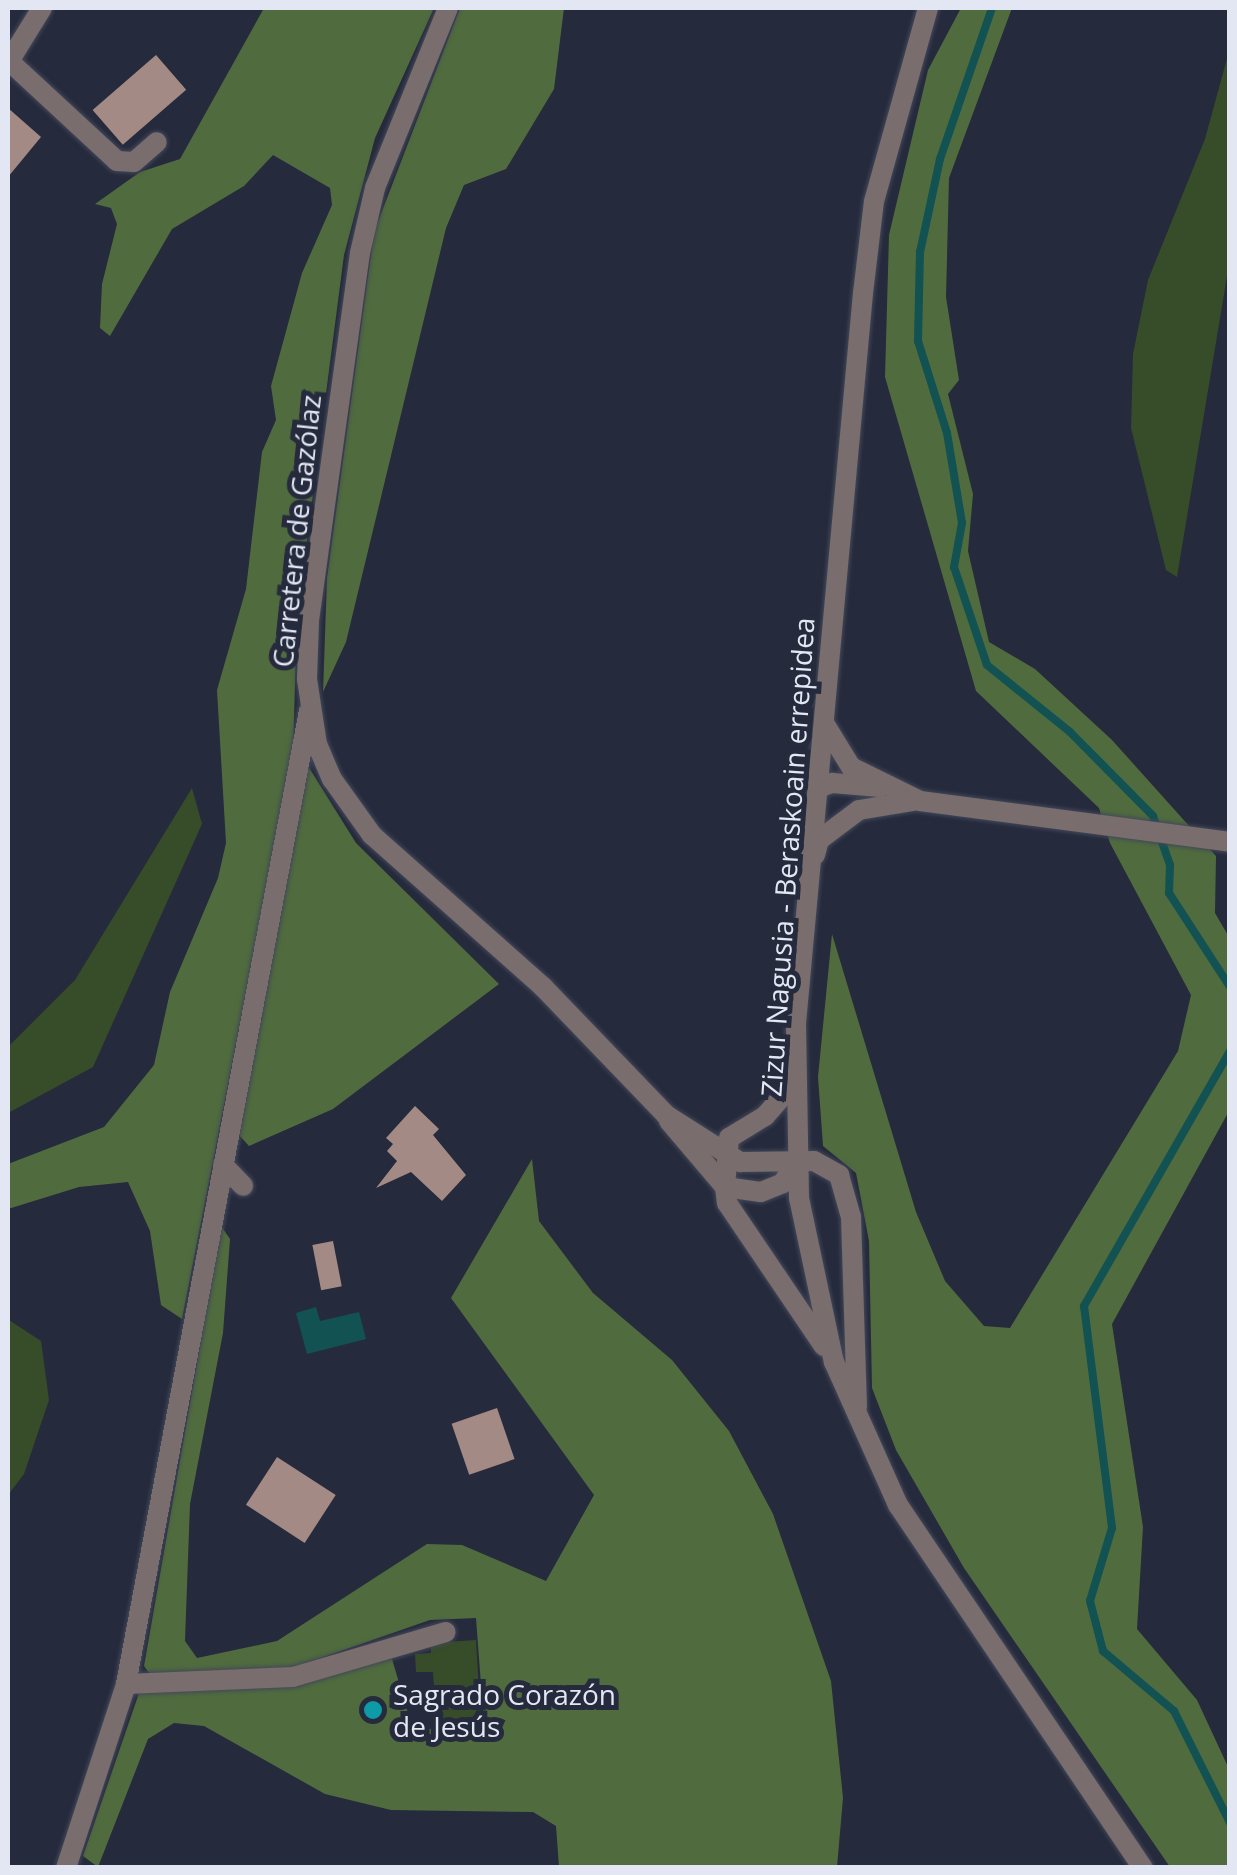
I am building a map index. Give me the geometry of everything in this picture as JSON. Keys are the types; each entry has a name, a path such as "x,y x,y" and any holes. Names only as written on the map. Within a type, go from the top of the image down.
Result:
{"street":[{"path":"42,8 8,62 118,162 134,162 157,142"},
{"name":"Carretera de Gazólaz","path":"448,8 375,188 360,253 309,622 309,711 332,779 372,835 554,997 666,1115"},
{"name":"Zizur Nagusia - Beraskoain errepidea","path":"928,8 874,202 809,876 794,1083 796,1160 810,1270 834,1362 858,1424 898,1504 974,1625 1143,1868"},
{"path":"66,1868 126,1684 309,711"},
{"path":"823,721 851,767 920,800 1230,842"},
{"path":"818,788 832,782 888,788"},
{"path":"809,876 819,840 847,818 883,803 920,800"},
{"path":"794,1083 764,1116 729,1138 724,1154 727,1203 834,1362"},
{"path":"666,1115 740,1162 796,1160 829,1166 845,1190 854,1256 858,1424"},
{"path":"666,1115 678,1138 725,1186 761,1192 782,1183 796,1160"},
{"path":"224,1165 243,1186"},
{"path":"126,1684 293,1678 446,1632"}],"shaded area":[{"path":"264,8 434,8 375,138 344,255 297,617 293,753 182,1319 161,1305 150,1231 128,1182 79,1187 8,1209 8,1164 104,1127 154,1065 170,992 218,878 226,843 217,690 246,589 262,452 276,420 271,386 302,273 332,205 330,188 273,155 244,186 172,229 110,336 100,328 102,284 117,224 111,208 95,204 140,172 180,159"},
{"path":"460,8 564,8 554,89 506,169 464,185 446,228 346,642 323,692 327,578 374,232"},
{"path":"961,8 1012,8 949,178 946,297 959,380 948,394 973,494 968,551 989,642 1035,669 1112,740 1216,856 1215,913 1229,937 1229,1111 1112,1324 1143,1527 1137,1629 1197,1700 1229,1769 1229,1867 1170,1867 964,1568 896,1450 872,1388 869,1241 856,1173 823,1146 818,1077 832,934 916,1212 945,1281 984,1326 1010,1328 1178,1051 1191,995 1110,843 1099,808 976,691 885,377 889,235 928,70"},
{"path":"1229,51 1229,264 1177,577 1166,570 1131,428 1133,354 1148,280 1205,139"},
{"path":"308,766 356,843 499,984 333,1109 249,1146 238,1134"},
{"path":"192,788 202,824 93,1067 8,1113 8,1047 75,980"},
{"path":"532,1159 539,1221 593,1293 672,1360 729,1431 773,1514 831,1681 843,1798 837,1867 559,1867 556,1826 533,1812 391,1810 325,1794 204,1726 174,1723 148,1739 98,1867 83,1856 139,1693 392,1659 413,1730 484,1725 476,1618 430,1620 289,1669 152,1677 144,1666 221,1226 230,1239 223,1333 190,1504 185,1641 197,1658 277,1641 427,1544 462,1545 546,1581 594,1495 451,1298"},
{"path":"316,1307 320,1321 359,1312 366,1339 307,1354 296,1313"},
{"path":"9,1320 41,1341 49,1400 24,1474 8,1495"},
{"path":"476,1640 481,1724 437,1727 433,1672 416,1672 415,1654 431,1653 431,1643"}],"building":[{"path":"156,55 186,90 123,145 93,110"},
{"path":"8,108 41,137 8,177"},
{"path":"415,1106 439,1129 433,1135 466,1175 442,1201 411,1172 376,1188 397,1161 387,1151 393,1144 386,1138"},
{"path":"333,1241 342,1286 321,1290 312,1245"},
{"path":"497,1408 515,1459 469,1475 452,1424"},
{"path":"277,1457 336,1495 305,1543 246,1505"}],"waterway":[{"path":"992,8 940,159 920,252 918,341 947,433 962,523 954,567 987,665 1070,732 1153,816 1170,865 1169,893 1230,987"},
{"path":"1230,1051 1084,1306 1112,1528 1090,1601 1103,1651 1174,1711 1230,1823"}],"place":[{"name":"Sagrado Corazón de Jesús","path":"373,1710"}]}
